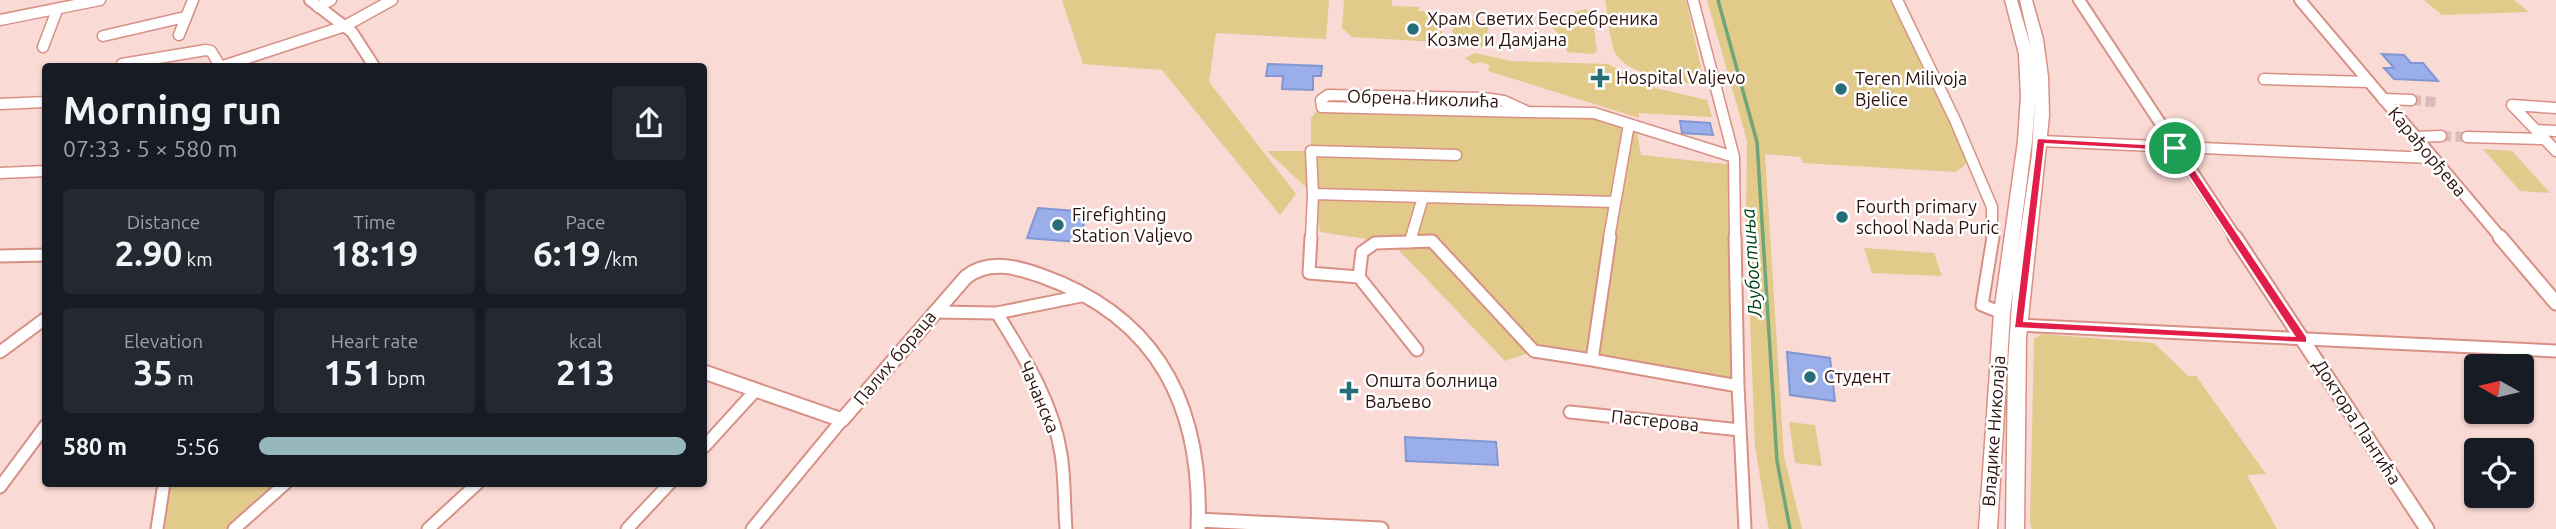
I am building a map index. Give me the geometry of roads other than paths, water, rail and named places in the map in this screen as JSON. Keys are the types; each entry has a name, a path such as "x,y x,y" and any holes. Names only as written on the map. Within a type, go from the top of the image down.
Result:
{"main road":[{"name":"Владике Николаја","path":"1988,529 2003,313 2025,141 2028,96 2024,45 2011,0"},
{"name":"Владике Николаја","path":"2015,529 2018,325 2041,141 2043,76 2026,0"}],"street":[{"path":"0,20 100,0"},
{"path":"179,35 193,0"},
{"path":"314,3 331,0"},
{"path":"231,63 345,26 392,0"},
{"path":"1693,0 1734,157 1738,386 1745,529"},
{"path":"1897,0 1955,120 1992,207 1993,228 1982,304 2003,313"},
{"name":"Доктора Пантића","path":"2079,0 2427,529"},
{"name":"Карађорђева","path":"2300,0 2556,303"},
{"path":"314,3 360,41 372,63"},
{"path":"43,47 57,10"},
{"path":"103,36 185,17"},
{"path":"128,63 206,50 211,51 220,63"},
{"path":"2264,79 2369,82"},
{"name":"Обрена Николића","path":"1529,112 1504,101 1483,98 1328,95 1321,100 1322,107 1326,108 1529,112 1594,113 1734,157"},
{"path":"2383,99 2411,100"},
{"path":"0,104 42,102"},
{"path":"2556,108 2512,105 2556,150"},
{"path":"1592,360 1614,202 1629,124"},
{"path":"2536,130 2556,131"},
{"path":"2414,137 2441,136"},
{"path":"2467,137 2544,139"},
{"path":"2041,141 2431,158"},
{"path":"1359,277 1309,273 1313,194 1311,152 1457,155"},
{"path":"0,173 42,171"},
{"path":"1313,194 1614,202"},
{"path":"1410,242 1423,197"},
{"path":"1418,350 1359,277 1362,252 1375,243 1432,241 1534,351 1738,386"},
{"path":"0,256 42,255"},
{"name":"Палих бораца","path":"707,373 842,420 968,275 984,266 999,265 1028,272 1086,295"},
{"path":"934,312 997,313 1086,295 1146,342 1181,400 1198,467 1198,524 1381,529"},
{"name":"Чачанска","path":"997,313 1024,359 1049,412 1061,453 1066,529"},
{"path":"0,352 42,321"},
{"path":"2018,325 2556,351"},
{"path":"707,444 756,390"},
{"name":"Пастерова","path":"1570,412 1740,430"},
{"path":"752,529 842,420"},
{"path":"0,487 42,430"},
{"path":"157,529 163,487"},
{"path":"234,529 281,487"},
{"path":"428,529 474,487"},
{"path":"627,529 666,487"}],"waterway":[{"name":"Љубостиња","path":"1718,0 1757,142 1777,461 1790,529"}],"tunnel":[{"path":"2411,100 2436,102"},
{"path":"2441,136 2467,137"}],"place":[{"name":"Храм Светих Бесребреника Козме и Дамјана","path":"1413,29"},
{"name":"Hospital Valjevo","path":"1600,78"},
{"name":"Teren Milivoja Bjelice","path":"1841,89"},
{"name":"Fourth primary school Nada Puric","path":"1842,217"},
{"name":"Firefighting Station Valjevo","path":"1058,225"},
{"name":"Студент","path":"1810,377"},
{"name":"Општа болница Ваљево","path":"1349,391"}]}
